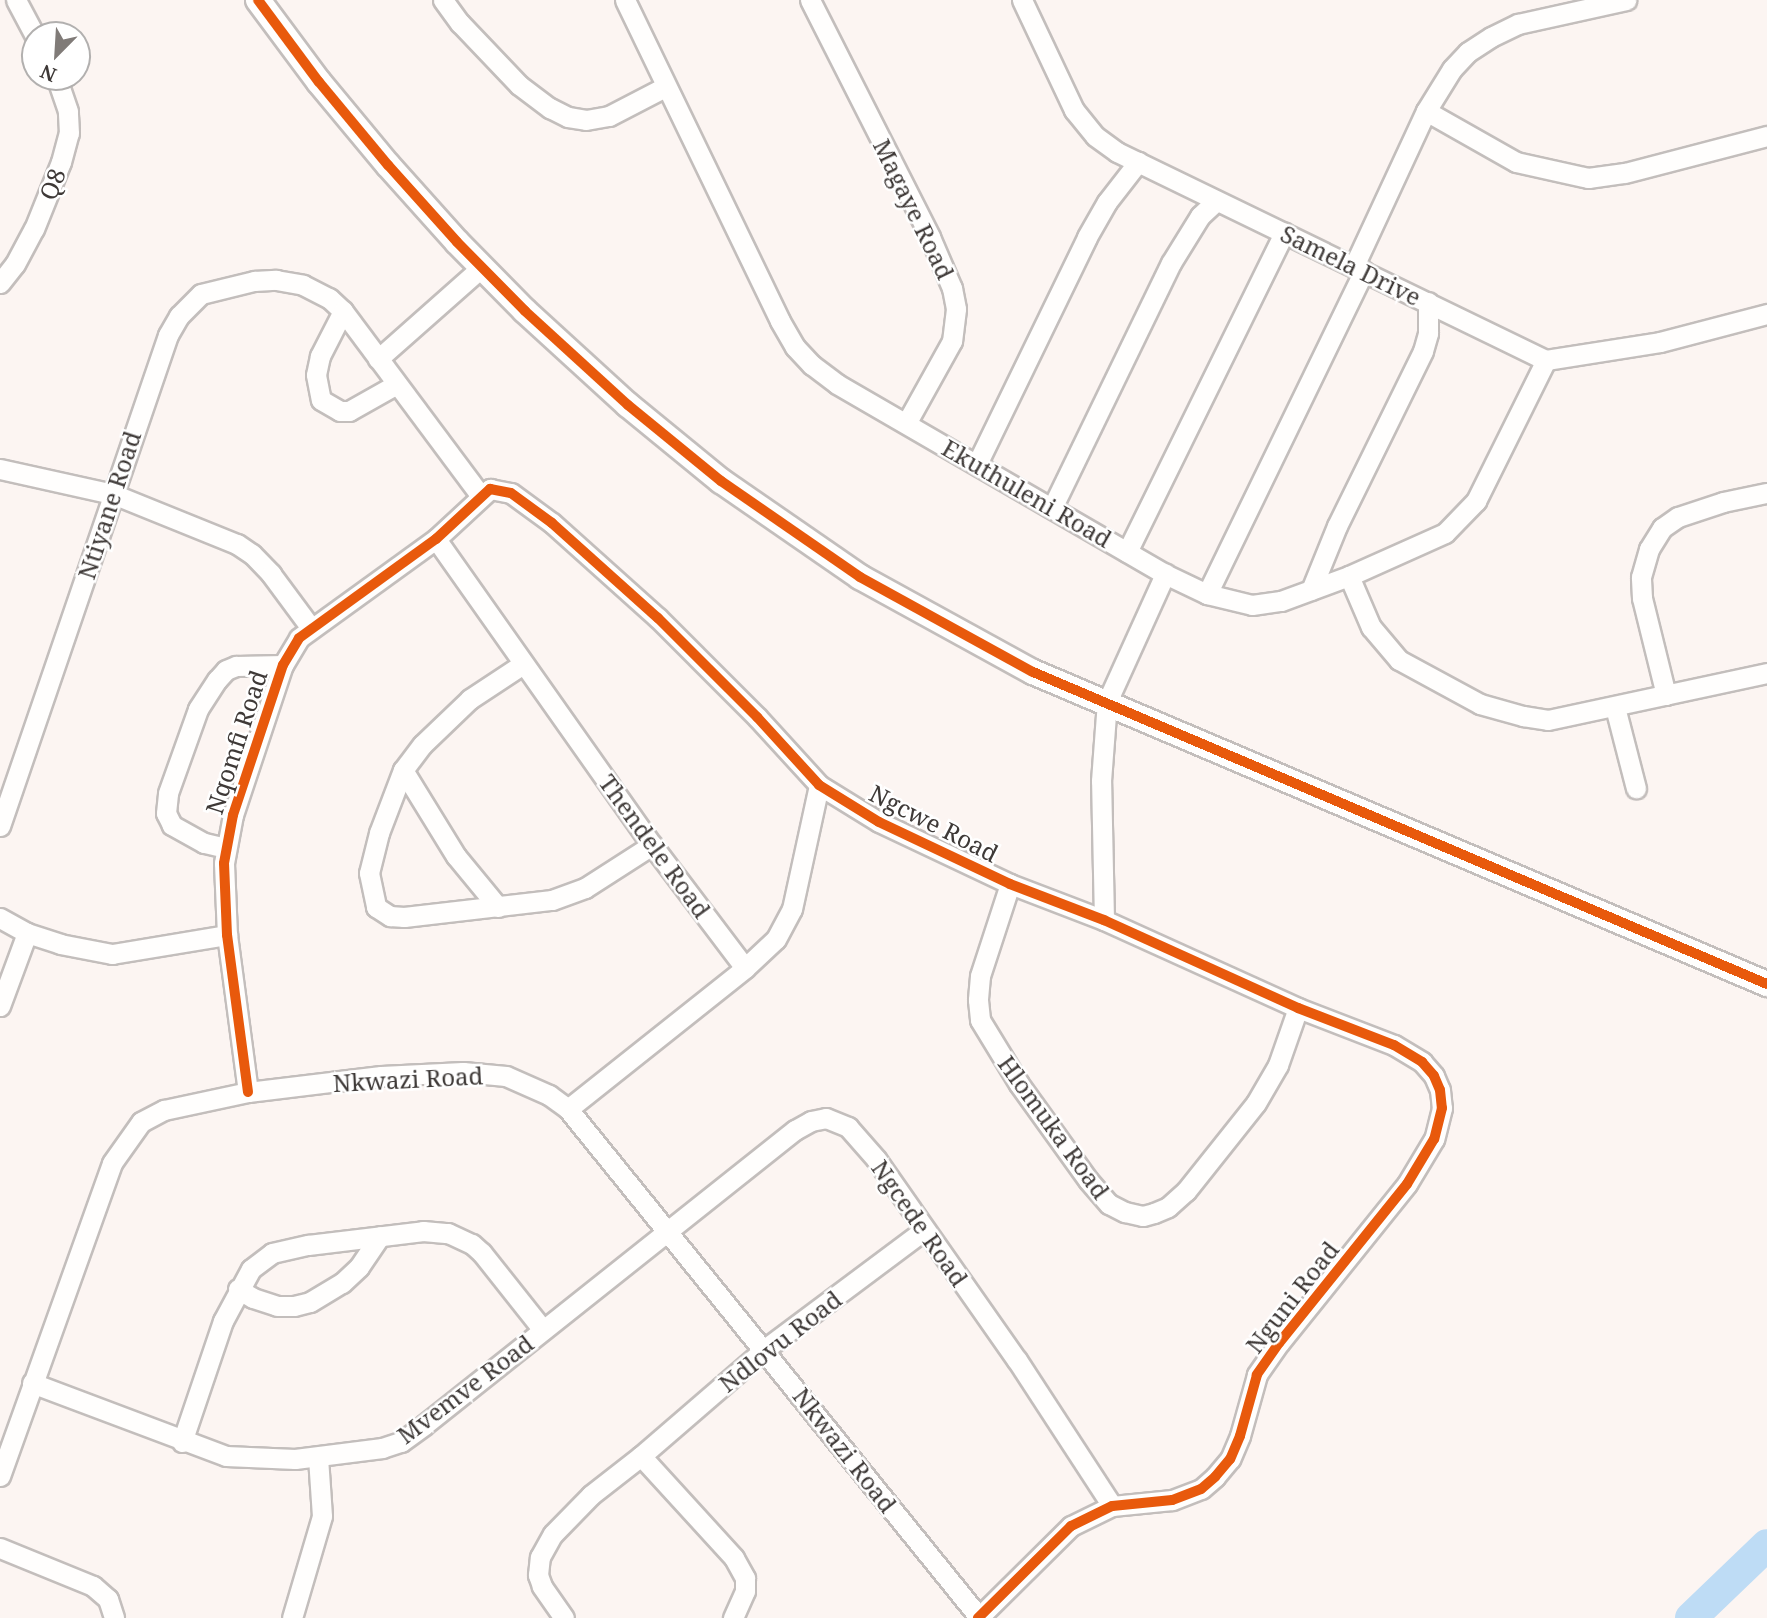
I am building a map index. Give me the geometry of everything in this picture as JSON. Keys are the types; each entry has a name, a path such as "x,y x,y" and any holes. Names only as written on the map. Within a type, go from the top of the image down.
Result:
{"street":[{"path":"16,0 27,21"},
{"path":"258,0 319,82 388,165 482,267 628,405 720,481 860,577 938,622 1034,672 1767,984"},
{"path":"443,0 460,23 520,85 550,108 568,117 586,120 609,116 665,87"},
{"name":"Ekuthuleni Road","path":"625,0 665,87 795,347 837,384 907,422 1165,574 1207,594 1252,605 1281,601 1349,576 1445,533 1476,500 1546,360"},
{"name":"Magaye Road","path":"810,0 930,237 952,288 956,309 952,341 907,422"},
{"name":"Samela Drive","path":"1022,0 1074,110 1095,136 1138,162 1216,201 1546,360"},
{"path":"1207,594 1359,269 1426,111 1452,69 1468,52 1518,24 1573,5 1626,0"},
{"name":"Q8","path":"0,282 15,264 34,229 61,162 69,133 68,111 61,91"},
{"path":"1426,111 1516,162 1588,178 1625,173 1767,136"},
{"path":"977,464 1087,237 1107,202 1138,162"},
{"path":"1052,508 1171,263 1200,216 1216,201"},
{"path":"1127,552 1284,233"},
{"path":"379,359 482,267"},
{"name":"Ntiyane Road","path":"0,826 168,335 190,302 216,288 276,280 303,285 329,298 343,312"},
{"path":"1311,590 1337,526 1423,351 1428,333 1428,302"},
{"path":"397,384 349,411 340,411 321,400 316,375 320,356 343,312 379,359 480,495"},
{"path":"1546,360 1660,342 1767,314"},
{"path":"0,469 113,494 203,528 252,554 311,628"},
{"name":"Ngcwe Road","path":"480,495 491,489 512,493 552,523 667,627 757,717 819,785 911,839 1010,884 1104,920 1298,1008 1394,1045 1422,1062 1434,1076 1440,1090"},
{"path":"1667,695 1642,598 1641,577 1649,549 1662,528 1678,517 1723,502 1766,493"},
{"name":"Nqomfi Road","path":"248,1093 227,935 223,886 226,848 233,815 282,665 299,638 436,539 480,495"},
{"name":"Thendele Road","path":"436,539 652,845 745,968"},
{"path":"1104,920 1101,781 1107,702 1165,574"},
{"path":"1349,576 1371,627 1385,647 1399,660 1433,681 1480,704 1548,720 1767,673"},
{"path":"523,664 470,699 422,745 403,771 379,833 369,873 376,907 390,916 404,917 552,900 585,888 652,845"},
{"path":"226,848 204,843 172,825 166,813 168,793 198,709 217,680 226,670 236,666 282,665"},
{"path":"1615,707 1636,788"},
{"path":"403,771 456,856 498,907"},
{"path":"568,1109 745,968 776,939 792,909 819,785"},
{"name":"Hlomuka Road","path":"1010,884 981,976 981,1020 1019,1084 1088,1180 1110,1203 1125,1212 1143,1216 1154,1213 1168,1207 1186,1191 1256,1103 1278,1065 1298,1008"},
{"path":"0,918 27,933 87,951 113,954 227,935"},
{"path":"0,1006 27,933"},
{"name":"Nkwazi Road","path":"2,1465 112,1163 141,1122 164,1110 248,1093 381,1076 463,1072 506,1076 549,1094 568,1109 765,1349 979,1618"},
{"name":"Nguni Road","path":"1112,1506 1172,1500 1201,1489 1230,1459 1240,1436 1257,1375 1279,1343 1407,1184 1434,1139 1442,1108 1440,1090"},
{"name":"Ngcede Road","path":"667,1232 795,1130 811,1121 826,1118 848,1127 860,1139 1017,1360 1112,1506"},
{"path":"182,1442 223,1321 238,1289 257,1262 272,1253 308,1245 422,1231 448,1233 472,1244 543,1330"},
{"name":"Ndlovu Road","path":"564,1618 542,1586 538,1575 545,1544 591,1495 641,1457 765,1349 923,1231"},
{"name":"Mvemve Road","path":"32,1383 182,1442 226,1456 258,1459 318,1457 382,1448 401,1442 667,1232"},
{"path":"238,1289 253,1298 277,1306 310,1302 342,1283 359,1267 380,1236"},
{"path":"292,1618 322,1516 318,1457"},
{"path":"641,1457 734,1558 745,1578 745,1591 733,1618"},
{"path":"979,1618 1071,1526 1112,1506"},
{"path":"0,1548 93,1586 108,1599 114,1618"}],"waterway":[{"path":"1691,1618 1767,1545"}],"cycle path":[{"path":"258,0 319,82 388,165 457,242 525,311 628,405 721,481 860,577 1033,672 1767,984"},
{"path":"248,1092 227,935 224,863 233,815 283,665 299,638 436,539 490,489 511,493 552,523 658,618 757,717 819,785 879,822 1010,884 1104,920 1298,1008 1394,1045 1422,1062 1434,1076 1440,1090 1442,1108 1434,1139 1407,1184 1279,1343 1257,1375 1240,1436 1230,1459 1201,1489 1172,1500 1112,1506 1071,1526 978,1618"}]}
